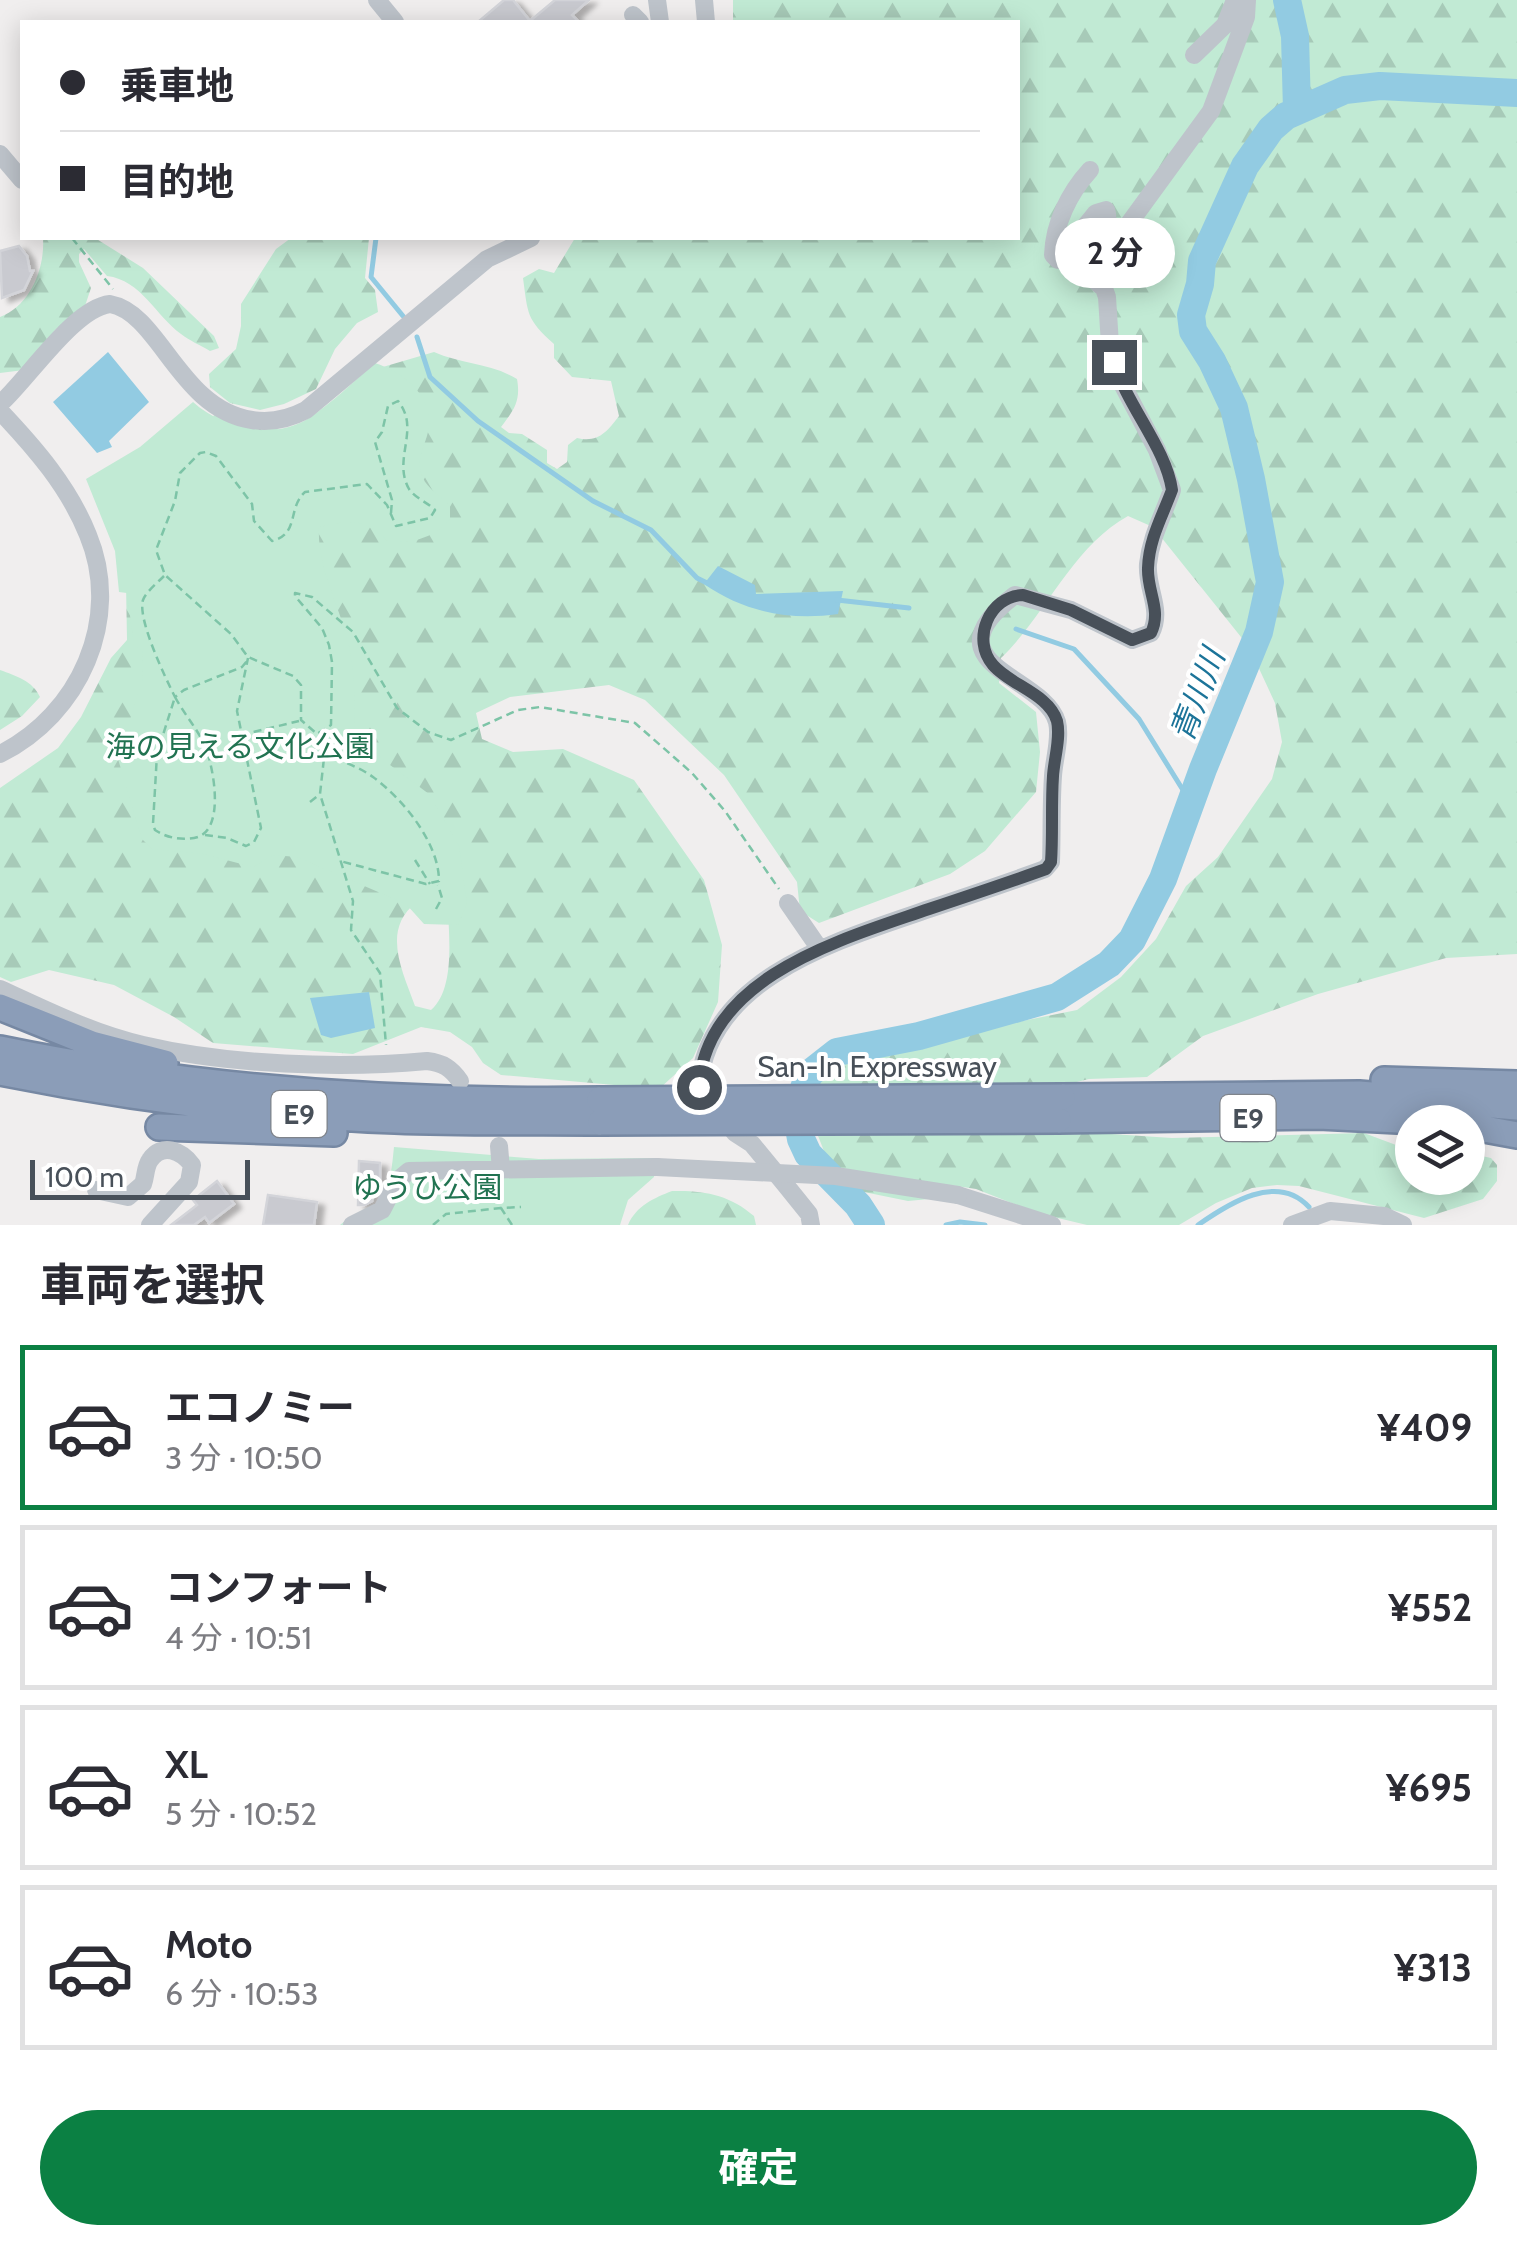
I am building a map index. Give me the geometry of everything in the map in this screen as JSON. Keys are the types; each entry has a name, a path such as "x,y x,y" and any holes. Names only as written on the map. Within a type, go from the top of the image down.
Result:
{"highway":[{"path":"0,1007 92,1044 238,1086"},
{"name":"San-In Expressway","path":"0,1049 121,1072 238,1086 595,1115"},
{"name":"San-In Expressway","path":"0,1072 118,1093 317,1116 472,1123 595,1115 1060,1109 1395,1120"},
{"path":"1155,1095 1364,1079 1517,1084"},
{"name":"San-In Expressway","path":"1060,1109 1155,1095 1359,1094 1517,1108"},
{"path":"160,1127 370,1134 595,1115"},
{"path":"1485,1128 1517,1133"}],"street":[{"path":"377,0 393,20"},
{"path":"1194,54 1225,25 1235,0"},
{"path":"811,1225 809,1214 792,1192 699,1087 700,1072 726,1017 769,978 819,948 1046,869 1051,862 1057,723 1037,696 994,666 985,652 984,626 993,612 1014,596 1023,595 1071,610 1132,640 1151,633 1156,622 1148,560 1156,523 1172,490 1171,482 1120,380 1110,345 1104,265 1117,240 1211,111 1246,16 1248,0"},
{"path":"0,154 20,178"},
{"path":"1090,170 1066,206 1056,230 1052,255 1058,260 1096,213 1106,210 1109,219 1090,265 1092,277 1104,288"},
{"path":"0,754 31,736 72,690 87,665 98,628 97,566 89,536 54,473 2,414 84,316 102,304 116,305 134,317 208,403 243,419 280,420 306,410 487,259 522,240"},
{"path":"788,904 819,948"},
{"path":"0,989 74,1022 142,1045 223,1058 332,1064 440,1063 452,1070 460,1082"},
{"path":"499,1146 501,1170"},
{"path":"96,1190 128,1196 143,1184 146,1168 156,1153 166,1149 177,1151 192,1165 189,1182 150,1225"},
{"path":"352,1225 382,1210 397,1180 408,1170 657,1168 836,1176 958,1195 1052,1225"},
{"path":"1292,1225 1330,1211 1384,1216 1403,1225"}],"path":[{"path":"74,240 112,288 116,305"},
{"path":"392,512 375,442 382,432 388,406 398,401 409,426 401,467 410,489 435,514 396,526 392,512 370,484 304,492 298,498 289,532 272,541 258,529 252,504 216,456 206,452 180,473 176,500 156,550 165,576 231,634 248,657 293,676 300,685 301,720 318,734 331,725 330,645 322,628 294,596 295,592 312,597 353,632 396,708 428,732 452,740 518,710 540,708 635,723 692,774 725,811 788,904"},
{"path":"165,576 145,596 143,610 158,662 207,751 215,813 212,827 205,835"},
{"path":"248,657 237,711 260,834 246,846 227,838 175,838 160,834 154,824 157,754 175,697 242,667 248,657"},
{"path":"241,735 301,720"},
{"path":"321,733 320,794 353,901 351,930 380,972 386,1049 380,1063"},
{"path":"323,754 374,777 397,799 436,859 442,898 436,909"},
{"path":"310,802 320,794"},
{"path":"415,860 430,884"},
{"path":"339,861 438,884"},
{"path":"433,1225 446,1214 521,1206"},
{"path":"501,1208 512,1225"}],"green space":[{"path":"733,0 1517,0 1517,954 1446,958 1318,994 1203,1036 1147,1077 1089,1079 1060,1086 1066,1131 1172,1138 1364,1133 1395,1145 1395,1195 1485,1195 1485,1157 1491,1158 1497,1165 1497,1181 1483,1199 1424,1218 1299,1186 1277,1185 1252,1188 1179,1225 1087,1225 1037,1213 976,1189 950,1185 929,1199 908,1201 859,1191 829,1164 808,1110 811,1089 838,1058 1077,1010 1121,977 1156,939 1186,886 1218,857 1272,779 1282,742 1275,703 1249,647 1153,527 1128,516 1091,545 1001,658 999,683 1036,712 1040,752 1036,792 985,851 950,874 819,923 800,911 797,882 724,775 645,700 609,685 510,697 476,713 482,739 513,752 563,749 634,780 704,880 722,945 718,1002 693,1058 659,1089 501,1075 450,1032 421,1027 353,1054 213,1043 114,985 49,970 11,982 0,977 0,788 58,748 81,717 111,658 127,640 126,584 214,415 275,428 293,437 376,369 434,352 517,379 515,405 501,427 509,433 522,434 547,450 547,463 557,469 567,462 568,445 577,438 601,435 619,416 611,381 572,377 554,358 554,344 533,322 523,278 539,269 554,273 574,240 1020,240 1020,20 733,20","holes":["417,902 448,909 447,976 439,1001 431,1010 415,1006 397,937 406,913"]},
{"path":"43,240 98,240 143,268 214,336 219,348 210,351 181,334 139,291 107,276 84,249 79,262 91,288 85,306 55,330 24,370 0,373 0,317 20,304 34,285"},
{"path":"288,240 369,240 365,278 375,290 378,312 357,323 335,349 316,389 260,410 230,403 210,387 209,374 236,349 241,304 276,249"},
{"name":"海の見える文化公園","path":"375,363 407,380 422,397 429,419 421,472 428,485 450,506 450,519 430,535 415,540 389,542 357,522 319,527 319,541 349,645 355,729 382,759 429,794 459,846 467,903 458,925 424,924 406,904 297,857 273,855 253,867 203,854 152,849 142,839 118,759 142,681 143,651 134,645 127,593 119,592 115,551 86,479 140,447 193,402 233,425 280,429 318,412"},
{"path":"0,670 28,683 40,697 22,716 0,730"},
{"name":"ゆうひ公園","path":"394,1147 539,1159 654,1158 654,1177 628,1200 620,1225 340,1225 382,1198"},
{"path":"672,1191 706,1193 726,1199 754,1216 756,1225 628,1225 641,1208"}],"water":[{"path":"108,352 149,402 109,441 112,447 97,453 53,402"},
{"path":"718,566 755,585 756,594 843,591 838,614 785,615 751,608 704,584"},
{"path":"369,992 375,1028 331,1038 321,1035 310,998"}],"building":[{"path":"504,0 513,0 529,20 480,20"},
{"path":"555,0 589,0 572,15 577,20 531,20"},
{"path":"19,246 33,271 24,290 2,298 0,251"},
{"path":"359,1161 380,1163 380,1180 373,1181 372,1201 364,1205 358,1205"},
{"path":"217,1181 234,1204 209,1223 205,1217 194,1225 171,1225 197,1205 193,1200"},
{"path":"268,1195 317,1202 314,1225 263,1225"}],"waterway":[{"path":"1287,0 1295,36 1297,110"},
{"name":"青川川","path":"871,1225 858,1205 808,1154 801,1139 796,1111 809,1074 837,1052 919,1036 1057,997 1109,964 1132,940 1163,879 1259,632 1270,582 1251,479 1234,408 1193,331 1191,315 1202,261 1245,166 1271,129 1286,116 1345,90 1380,86 1517,93"},
{"path":"376,240 371,277 403,316"},
{"path":"417,337 430,377 478,421 593,501 651,530 697,578 709,584"},
{"path":"837,600 909,608"},
{"path":"1016,629 1074,649 1139,719 1191,803"},
{"path":"1198,1225 1238,1201 1268,1192 1296,1197 1309,1207"},
{"path":"946,1225 985,1225"}],"route":[{"path":"699,1087 700,1072 726,1017 788,965 859,932 1046,869 1051,862 1058,730 1055,716 1037,696 994,666 982,639 988,617 1014,596 1023,595 1071,610 1132,640 1151,633 1156,612 1148,560 1156,523 1170,497 1171,482 1129,401 1114,362"}]}
